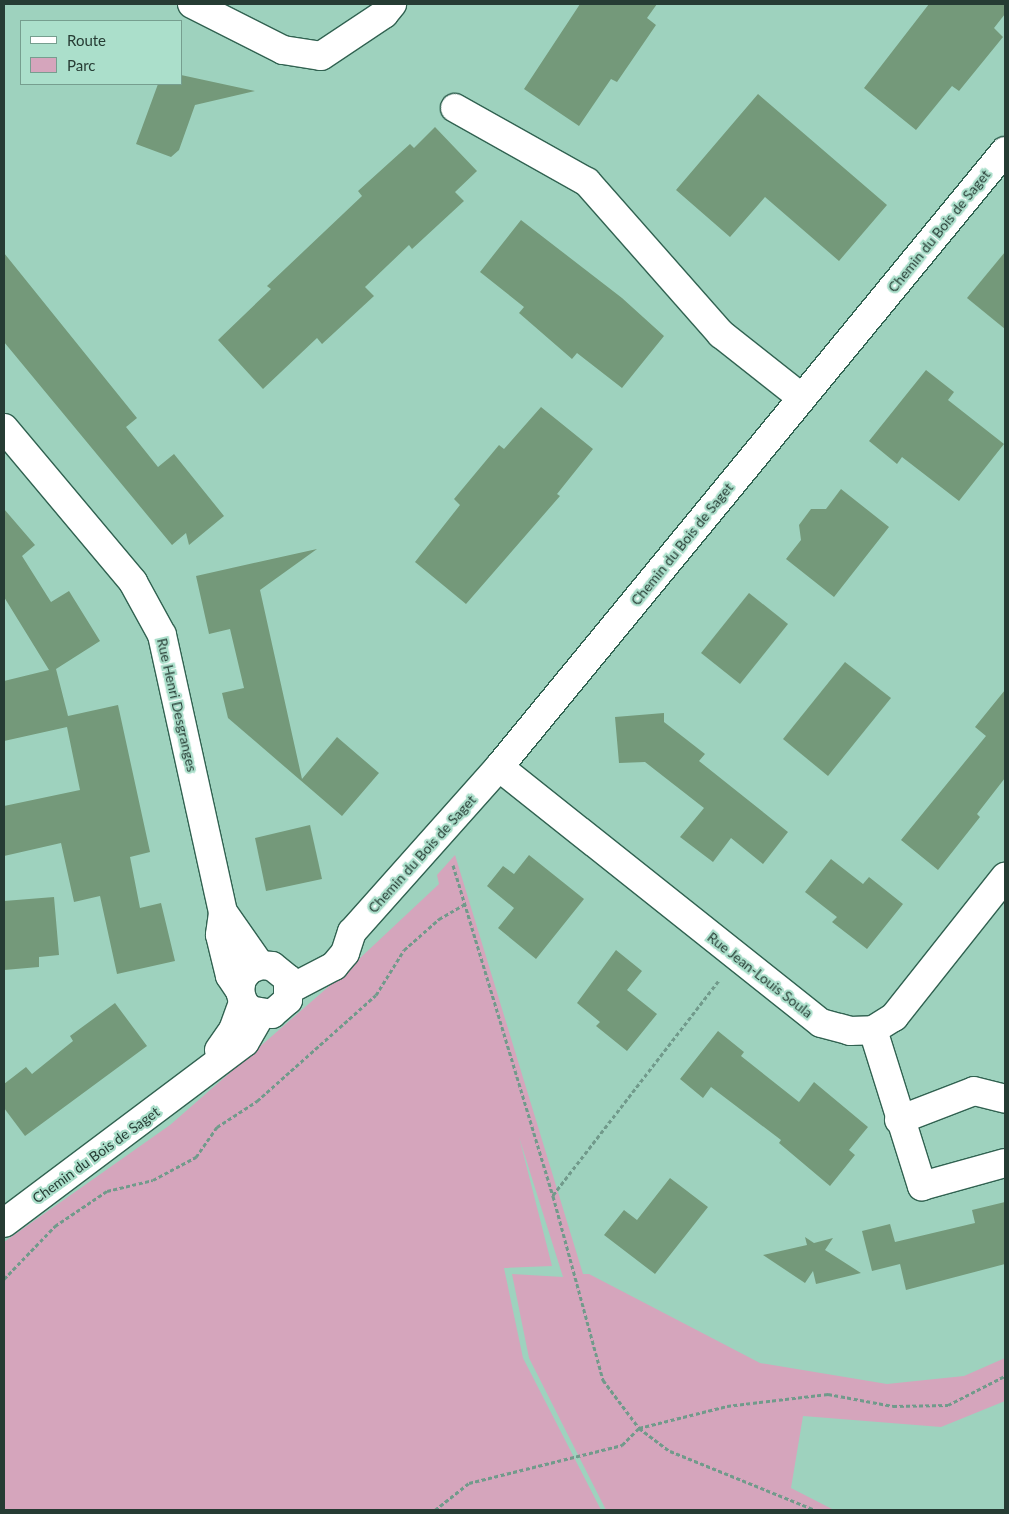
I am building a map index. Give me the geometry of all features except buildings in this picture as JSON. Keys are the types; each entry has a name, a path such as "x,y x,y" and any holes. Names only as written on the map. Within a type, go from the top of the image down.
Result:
{"street":[{"path":"192,4 283,50 321,56 384,14 392,4"},
{"path":"455,108 587,182 721,334 802,398"},
{"name":"Chemin du Bois de Saget","path":"4,1223 188,1087 233,1030 248,1002 242,979 249,970 277,975 334,966 345,953 352,932 499,767 1005,151"},
{"name":"Rue Henri Desgranges","path":"4,428 132,582 162,635 223,912 222,943 230,976 248,1002"},
{"name":"Rue Jean-Louis Soula","path":"499,767 821,1023 850,1031 873,1030"},
{"path":"1005,877 894,1017 873,1030 899,1120 922,1186 1005,1163"},
{"name":"Rue Henri Desgranges","path":"223,912 277,975"},
{"path":"248,1002 272,1014 282,1008 277,975"},
{"path":"899,1120 974,1091 1005,1099"}],"path":[{"path":"446,828 465,904 553,1196 603,1380 639,1428 670,1451 815,1510"},
{"path":"4,1279 55,1226 107,1191 153,1180 196,1157 218,1127 256,1101 376,995 404,950 439,919 465,904"},
{"path":"553,1196 737,957"},
{"path":"435,1510 469,1483 622,1445 639,1428 727,1406 828,1394 893,1406 948,1405 1005,1376"}],"green space":[{"path":"455,855 583,1274 589,1274 760,1363 887,1384 964,1376 1005,1358 1005,1401 941,1427 803,1416 791,1488 834,1510 606,1510 529,1358 512,1274 563,1277 519,1137 552,1266 504,1268 523,1358 601,1510 4,1510 4,1242 170,1125 343,974 439,884 437,875"}]}
